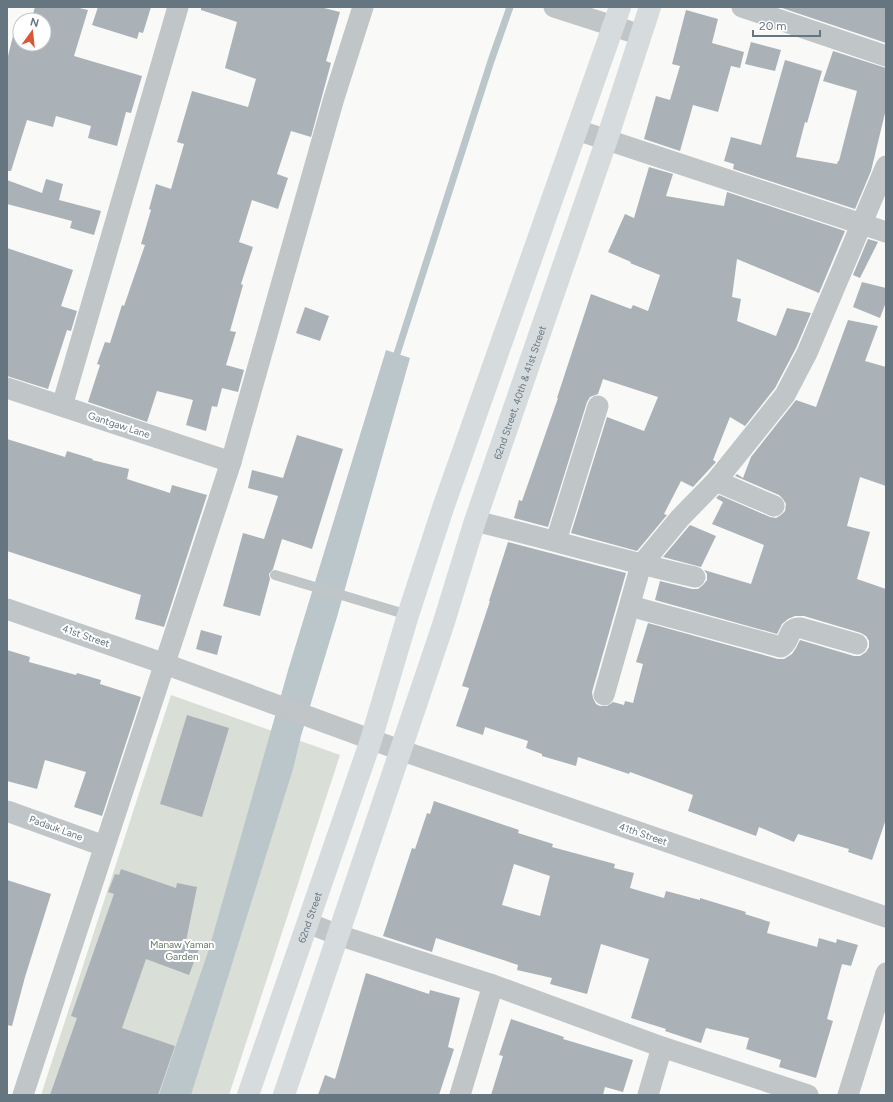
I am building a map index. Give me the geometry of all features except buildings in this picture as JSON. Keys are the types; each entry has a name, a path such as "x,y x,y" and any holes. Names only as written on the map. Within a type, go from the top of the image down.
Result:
{"main road":[{"path":"642,35 650,7"},
{"path":"371,740 408,615 443,508 578,130 616,17"},
{"name":"62nd Street, 40th & 41st Street","path":"400,750 443,625 476,521 642,35"},
{"name":"62nd Street","path":"248,1095 371,740"},
{"path":"284,1095 400,750"}],"street":[{"path":"62,406 178,7"},
{"path":"23,1095 231,462 334,98 363,7"},
{"path":"554,7 616,17 642,35"},
{"path":"742,7 886,56"},
{"path":"578,130 886,232"},
{"path":"604,695 641,565 680,518 716,481 785,395 807,353 886,166"},
{"name":"Gantgaw Lane","path":"7,388 231,462"},
{"path":"556,541 598,406"},
{"path":"716,481 774,506"},
{"path":"476,521 556,541 641,565 695,577"},
{"path":"630,606 781,647 785,645 792,630 796,628 857,644"},
{"name":"41st Street","path":"7,609 165,664 273,704"},
{"name":"41th Street","path":"273,704 371,740 886,917"},
{"name":"Padauk Lane","path":"7,810 104,846"},
{"path":"308,923 338,935 494,985 662,1047 808,1095"},
{"path":"848,1095 886,973"},
{"path":"460,1095 494,985"},
{"path":"648,1095 662,1047"}],"lane":[{"path":"275,575 408,615"}],"green space":[{"name":"Manaw Yaman Garden","path":"171,695 340,755 229,1095 41,1095"}],"shaded area":[{"path":"386,350 410,358 337,617 301,736 293,769 191,1095 159,1095 209,949 289,667"}],"waterway":[{"path":"394,363 491,61 510,7"}]}
